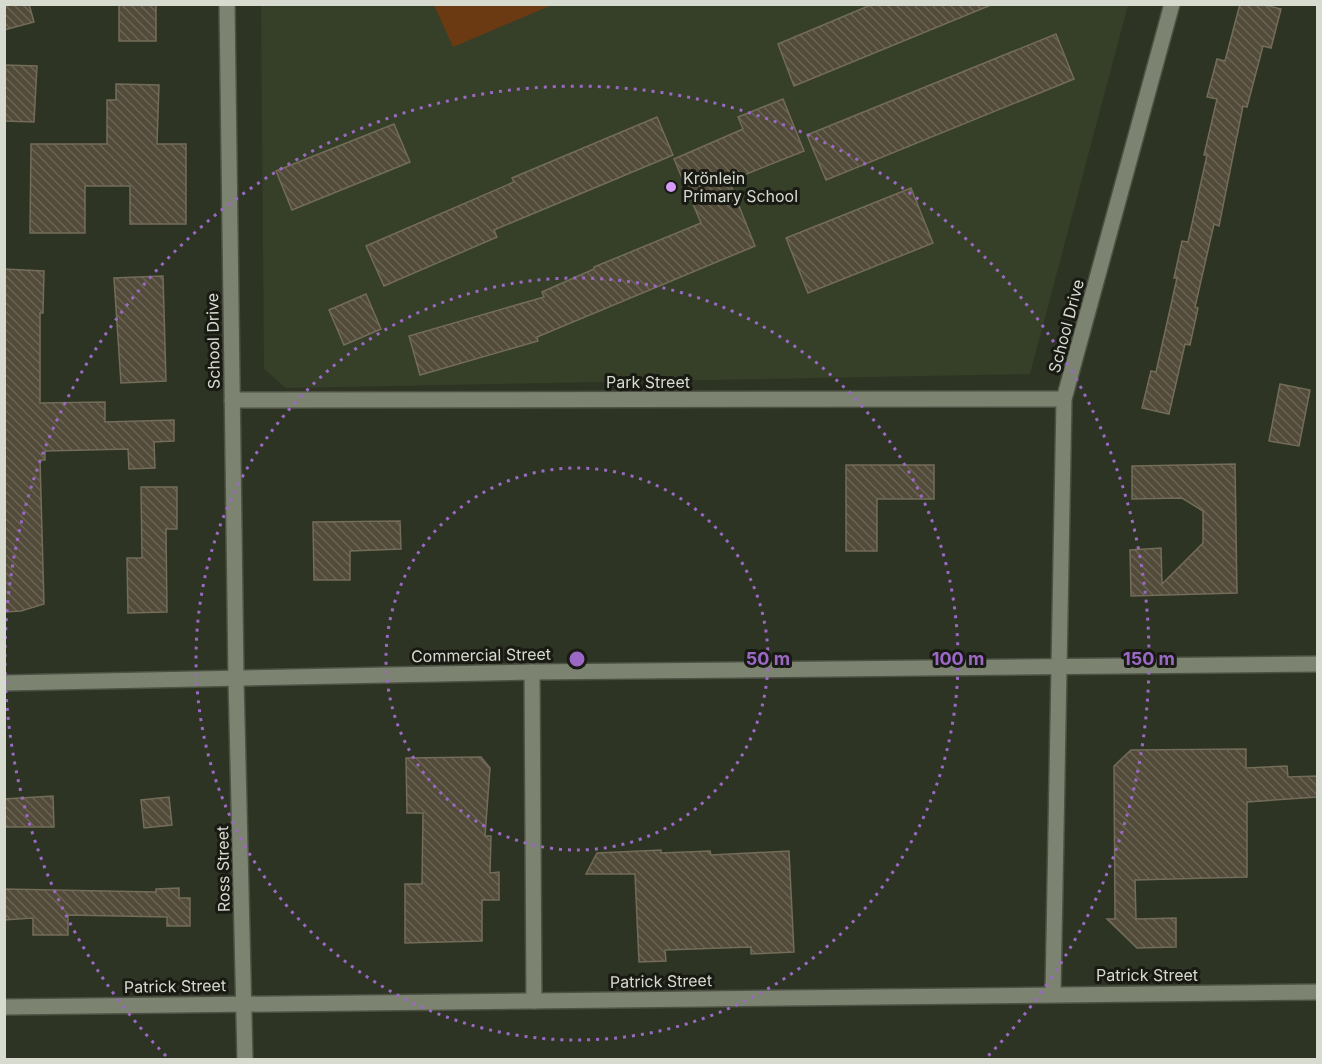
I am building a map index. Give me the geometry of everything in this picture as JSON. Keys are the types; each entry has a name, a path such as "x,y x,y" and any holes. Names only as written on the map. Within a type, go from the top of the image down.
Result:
{"street":[{"name":"School Drive","path":"227,4 236,678"},
{"name":"School Drive","path":"1053,993 1064,399 1172,4"},
{"name":"Park Street","path":"232,400 1064,399"},
{"name":"Commercial Street","path":"4,684 532,672 1317,664"},
{"path":"532,672 534,1001"},
{"name":"Ross Street","path":"236,678 245,1059"},
{"name":"Patrick Street","path":"4,1007 1053,993 1317,992"}],"shaded area":[{"name":"Krönlein Primary School","path":"261,5 1128,5 1030,374 286,388 264,369"},
{"path":"434,5 552,5 453,47"}],"building":[{"path":"4,4 29,4 34,22 4,30"},
{"path":"119,4 156,4 156,41 119,41"},
{"path":"873,4 991,5 794,86 778,44"},
{"path":"1240,4 1261,4 1281,9 1271,48 1263,46 1247,107 1243,106 1219,226 1214,224 1195,307 1198,308 1190,345 1185,344 1169,414 1142,408 1151,371 1156,372 1177,278 1174,278 1182,241 1188,242 1207,155 1204,155 1217,99 1207,97 1217,59 1225,61"},
{"path":"1056,34 1074,79 826,180 807,135"},
{"path":"4,65 37,66 34,122 4,121"},
{"path":"116,84 159,85 157,144 186,144 186,224 130,224 130,186 85,186 85,233 30,233 31,144 107,144 107,100 116,100"},
{"path":"783,99 804,151 729,181 755,246 537,337 538,341 420,375 409,336 544,297 542,292 594,269 594,267 701,223 674,159 743,129 738,117"},
{"path":"657,117 673,155 494,230 497,237 384,286 366,246 514,182 512,178"},
{"path":"394,124 410,162 292,210 276,171"},
{"path":"911,188 933,243 808,293 786,238"},
{"path":"4,269 44,271 43,313 40,313 40,403 105,402 105,422 174,420 174,441 154,442 155,468 129,469 128,449 45,451 45,460 40,460 44,604 21,611 4,612"},
{"path":"163,276 166,381 121,383 114,278"},
{"path":"366,294 381,329 344,345 329,310"},
{"path":"1280,384 1310,390 1299,446 1269,441"},
{"path":"1235,464 1237,593 1131,596 1130,550 1161,548 1162,584 1203,543 1203,511 1182,498 1132,499 1132,466"},
{"path":"846,465 934,465 934,499 877,499 877,551 846,551"},
{"path":"141,487 177,487 177,529 166,529 167,612 128,613 127,558 142,558"},
{"path":"400,521 401,549 350,551 350,580 314,580 313,522"},
{"path":"1246,749 1246,768 1287,766 1288,777 1317,776 1317,797 1247,802 1247,877 1135,880 1136,919 1176,918 1176,947 1137,948 1107,919 1115,919 1114,766 1131,750"},
{"path":"481,757 490,768 485,836 491,836 490,873 499,872 499,900 482,900 482,941 405,943 405,884 422,884 423,813 407,813 406,758"},
{"path":"53,796 54,827 4,827 4,799"},
{"path":"169,797 172,825 144,828 141,800"},
{"path":"661,850 661,853 710,851 711,855 789,851 794,952 751,954 751,947 665,950 666,961 639,962 635,874 586,874 597,853"},
{"path":"179,888 179,898 190,898 190,926 167,926 167,917 68,915 68,935 33,935 33,918 4,920 4,889 156,892 156,889"}],"place":[{"name":"Krönlein Primary School","path":"671,187"}]}
